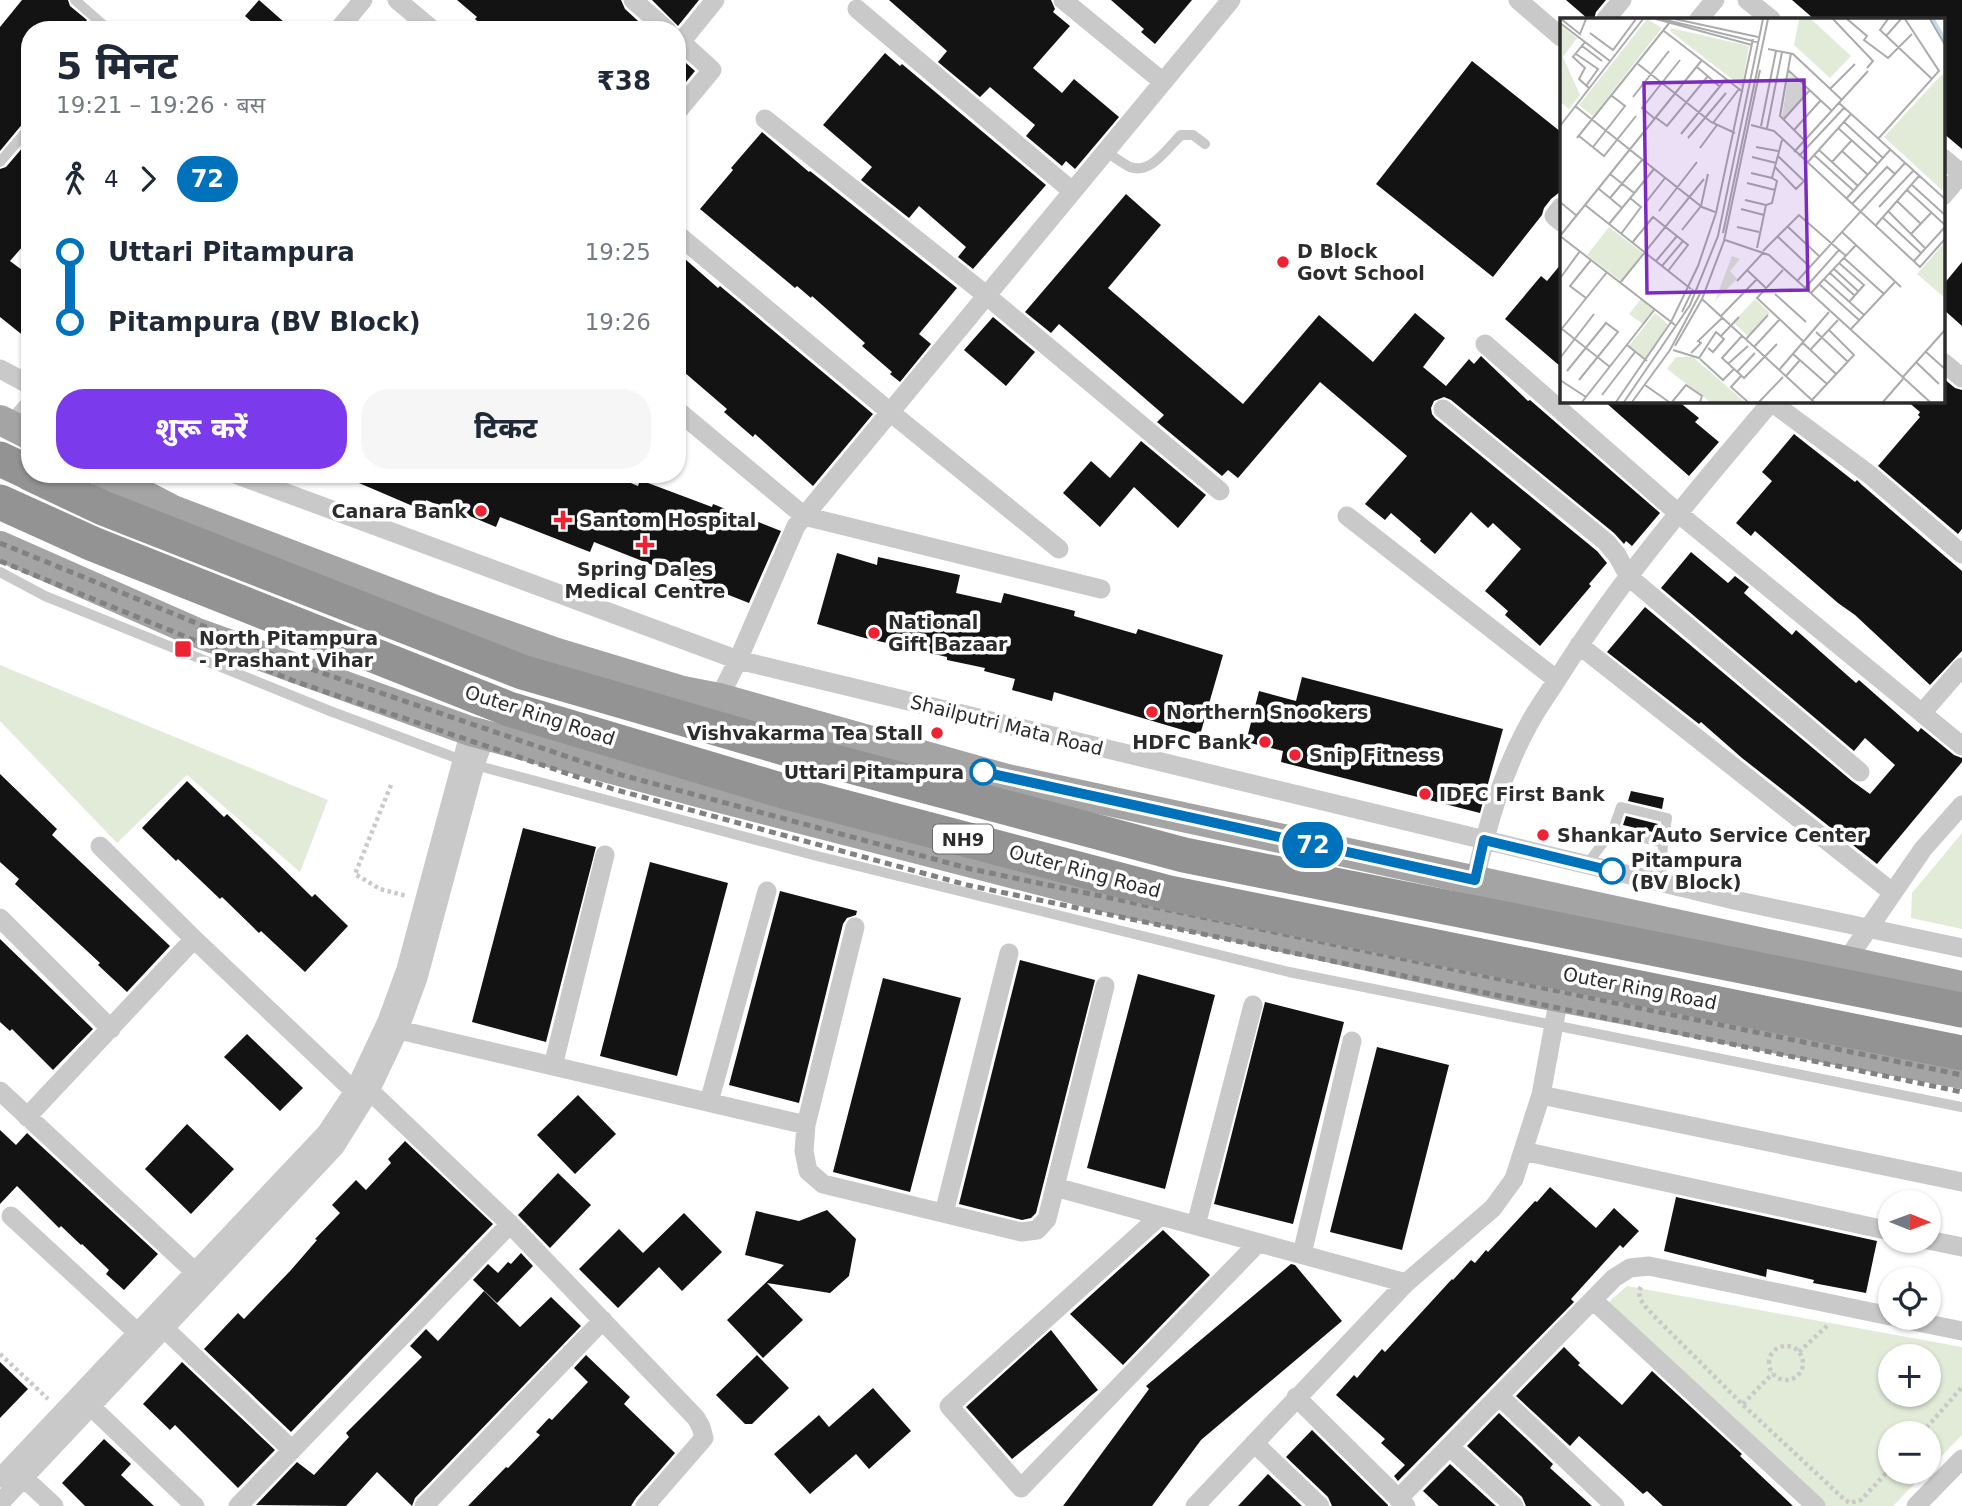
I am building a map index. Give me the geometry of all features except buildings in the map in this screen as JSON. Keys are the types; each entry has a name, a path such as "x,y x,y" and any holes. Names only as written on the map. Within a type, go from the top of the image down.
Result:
{"highway":[{"name":"Outer Ring Road","path":"0,459 21,469"},
{"name":"Outer Ring Road","path":"50,483 103,508 522,671 805,754 1184,855 1962,1010"},
{"name":"Outer Ring Road","path":"0,502 93,544 509,709 790,793 1168,893 1962,1053"}],"main road":[{"path":"121,483 173,510 301,559 551,651 683,691 719,698 1007,779 1962,986"},
{"name":"Outer Ring Road","path":"0,546 195,632 478,733 1128,903 1556,1011 1876,1058 1962,1074"},
{"path":"258,655 301,559"},
{"path":"816,822 843,734"},
{"path":"1876,1058 1896,972"}],"street":[{"path":"346,21 363,0"},
{"path":"397,0 422,21"},
{"path":"633,0 657,21"},
{"path":"686,27 715,0"},
{"path":"1063,0 1163,82"},
{"path":"719,698 796,526 1231,0"},
{"path":"1518,0 1560,36"},
{"path":"1607,18 1622,0"},
{"path":"1700,18 1715,0"},
{"path":"1747,0 1770,18"},
{"path":"857,9 1073,191"},
{"path":"686,47 712,70 686,101"},
{"path":"765,119 986,295 1220,491"},
{"path":"1944,159 1962,173 1944,195"},
{"path":"1560,208 1554,216 1560,221"},
{"path":"686,242 1059,549"},
{"path":"1485,344 1679,514 1962,746"},
{"path":"1944,363 1962,378"},
{"path":"0,369 21,380"},
{"path":"1475,880 1501,785 1529,724 1592,625 1770,402"},
{"path":"1772,402 1870,475 1962,554"},
{"path":"1443,409 1606,542 1629,577 1860,772"},
{"path":"686,418 804,516 1101,589"},
{"name":"Shailputri Mata Road","path":"259,483 738,660 1734,900 1962,948"},
{"path":"1347,516 1557,680"},
{"path":"1579,645 1892,892"},
{"path":"1922,713 1962,667"},
{"path":"0,1503 24,1478 138,1333 326,1133 362,1091 406,969 478,733"},
{"path":"0,1478 62,1412 85,1401 165,1329 335,1147 362,1091 399,1030 418,978 469,763"},
{"path":"1846,961 1923,849 1962,805"},
{"path":"100,846 194,939 510,1224 696,1418 704,1438 645,1506"},
{"path":"553,1066 605,855"},
{"path":"709,1102 767,891"},
{"path":"1728,935 1734,900"},
{"path":"0,918 111,1028"},
{"path":"855,927 806,1125 804,1151 808,1171 823,1184 1021,1232 1037,1230 1046,1219 1105,986"},
{"path":"27,1117 194,939"},
{"path":"944,1213 1009,953"},
{"path":"1196,1225 1253,1005"},
{"path":"1195,1506 1406,1283 1493,1208 1514,1179 1541,1096 1556,1011"},
{"path":"399,1030 806,1125"},
{"path":"1302,1254 1352,1041"},
{"path":"0,1091 195,1272"},
{"path":"1541,1096 1962,1182"},
{"path":"1523,1151 1878,1228"},
{"path":"1055,1187 1406,1283"},
{"path":"11,1216 138,1333"},
{"path":"1160,1216 949,1406 1021,1488 1258,1243"},
{"path":"238,1506 510,1224"},
{"path":"1941,1243 1962,1247"},
{"path":"1296,1397 1402,1503 1499,1396 1614,1278 1630,1268 1649,1266 1878,1314"},
{"path":"1593,1300 1816,1506"},
{"path":"424,1506 603,1320"},
{"path":"1941,1327 1962,1331"},
{"path":"165,1329 292,1450"},
{"path":"1499,1396 1615,1506"},
{"path":"85,1401 195,1506"},
{"path":"1254,1443 1320,1506"},
{"path":"1450,1447 1514,1506"},
{"path":"1916,1506 1962,1459"},
{"path":"24,1478 54,1506"}],"lane":[{"path":"75,0 99,21"},
{"path":"1105,152 1133,168 1147,166 1158,159 1181,135 1193,135 1205,144"},
{"path":"0,162 21,138"},
{"path":"0,572 46,596 330,711 469,763 813,855 1289,972 1556,1011 1962,1107"},
{"path":"1587,865 1613,830 1621,807 1667,818 1661,882"},
{"path":"1613,830 1663,843"}],"path":[{"path":"380,889 355,874 391,785"},
{"path":"1645,1284 1639,1290 1640,1299 1645,1306 1742,1404 1850,1503 1861,1500 1878,1482"},
{"path":"1799,1352 1829,1324 1816,1321"},
{"path":"1789,1346 1799,1352 1804,1362 1797,1376 1782,1380 1773,1374 1770,1357 1778,1348 1789,1346"},
{"path":"0,1354 62,1412"},
{"path":"1725,1422 1773,1374"},
{"path":"1932,1421 1962,1387"}],"green space":[{"path":"0,665 328,800 300,872 187,775 117,843 0,721"},
{"path":"1962,833 1962,929 1911,918 1912,893"},
{"path":"1627,1286 1962,1347 1962,1435 1941,1457 1941,1421 1878,1421 1878,1484 1914,1484 1893,1506 1817,1506 1604,1306"}],"railway":[{"path":"0,543 299,665 618,774 971,869 1962,1075"},
{"path":"0,561 294,681 613,789 967,885 1962,1092"}],"bus line":[{"name":"72","path":"983,772 1475,880 1484,840 1612,871"}],"place":[{"name":"D Block Govt School","path":"1283,262"},
{"name":"Canara Bank","path":"481,511"},
{"name":"Santom Hospital","path":"563,520"},
{"name":"Spring Dales Medical Centre","path":"645,545"},
{"name":"National Gift Bazaar","path":"874,633"},
{"name":"North Pitampura - Prashant Vihar","path":"183,649"},
{"name":"Northern Snookers","path":"1152,712"},
{"name":"Vishvakarma Tea Stall","path":"937,733"},
{"name":"HDFC Bank","path":"1265,742"},
{"name":"Snip Fitness","path":"1295,755"},
{"name":"Uttari Pitampura","path":"983,772"},
{"name":"IDFC First Bank","path":"1425,794"},
{"name":"Shankar Auto Service Center","path":"1543,835"},
{"name":"Pitampura (BV Block)","path":"1612,871"}]}
